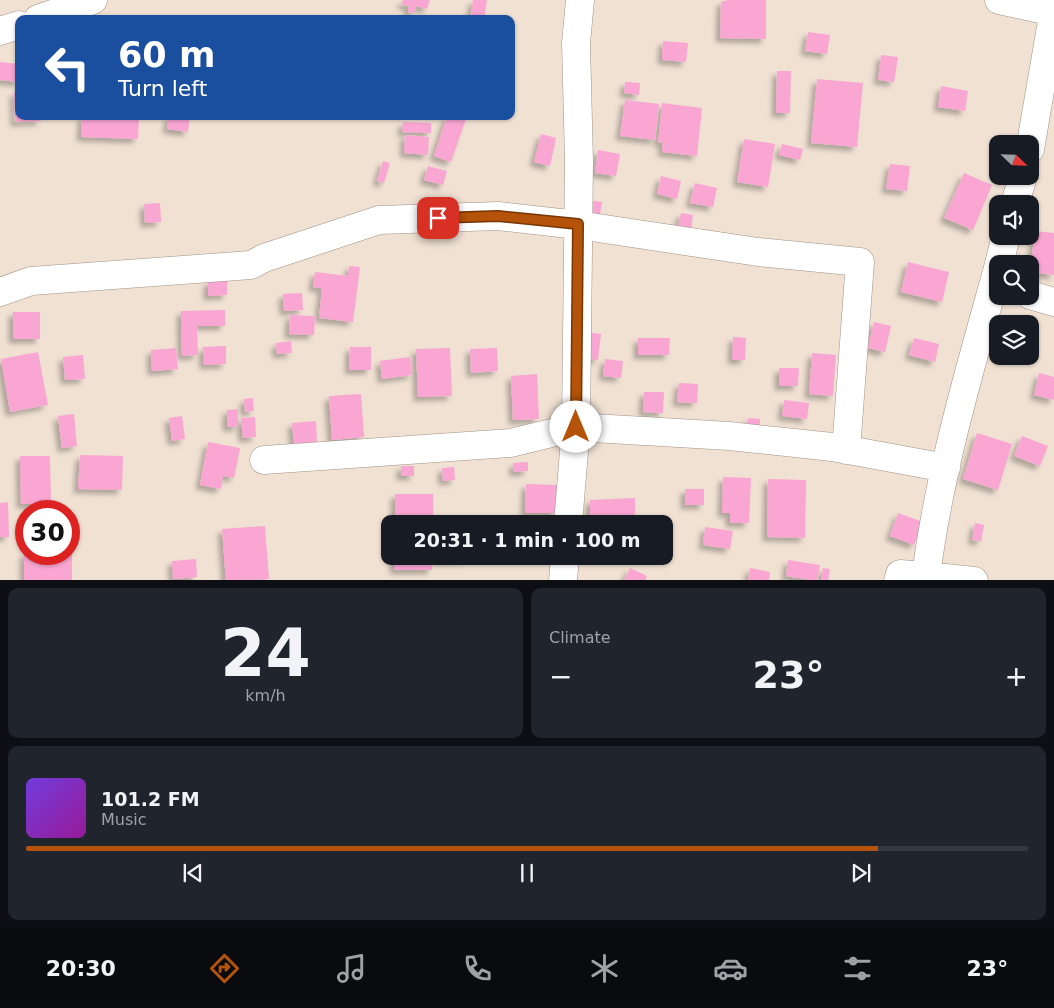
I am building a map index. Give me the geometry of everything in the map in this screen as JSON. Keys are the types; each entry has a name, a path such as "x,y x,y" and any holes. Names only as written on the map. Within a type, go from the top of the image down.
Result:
{"street":[{"path":"50,15 93,0"},
{"path":"569,515 576,427 579,161 576,43 580,0"},
{"path":"999,0 1054,11 1051,53 1033,135"},
{"path":"0,31 15,26"},
{"path":"0,292 31,281 251,265 264,258 378,220 498,216 578,224 758,252 860,262 846,450"},
{"path":"1039,298 1054,302"},
{"path":"926,576 932,532 946,468 989,305"},
{"path":"264,460 511,443 576,427 729,436 846,450 946,468"},
{"path":"563,580 564,565"},
{"path":"898,580 900,574 974,580"}],"building":[{"path":"403,0 430,0 427,9 416,6 414,13 408,12 409,6 401,4"},
{"path":"473,0 487,0 485,15 471,15"},
{"path":"728,0 766,0 766,39 720,38 721,2"},
{"path":"808,32 830,35 827,54 805,51"},
{"path":"663,41 688,43 686,62 662,60"},
{"path":"881,55 898,57 894,82 878,80"},
{"path":"0,62 15,64 15,82 0,80"},
{"path":"777,71 791,71 790,113 776,113"},
{"path":"817,79 863,83 857,147 811,143"},
{"path":"625,82 640,83 639,95 624,93"},
{"path":"941,86 968,91 965,111 938,107"},
{"path":"14,92 15,120 41,120 15,122"},
{"path":"625,100 659,104 655,140 620,136"},
{"path":"662,103 702,108 697,156 662,152 663,142 658,143"},
{"path":"82,120 139,120 138,139 81,137"},
{"path":"168,120 190,120 188,132 167,129"},
{"path":"446,120 466,120 451,162 434,156"},
{"path":"403,122 431,123 431,133 402,132"},
{"path":"541,134 556,138 550,166 534,162"},
{"path":"405,135 429,137 428,155 404,153"},
{"path":"744,139 775,144 768,187 737,182"},
{"path":"782,144 803,149 800,160 779,155"},
{"path":"598,150 620,154 616,176 595,173"},
{"path":"383,161 390,163 384,183 377,181"},
{"path":"890,164 910,166 907,191 886,189"},
{"path":"428,166 447,171 443,185 424,180"},
{"path":"964,173 992,185 973,230 944,218"},
{"path":"661,176 681,181 677,199 657,194"},
{"path":"695,183 717,188 713,207 690,203"},
{"path":"588,200 602,202 599,220 585,218"},
{"path":"160,203 161,222 145,223 144,204"},
{"path":"681,213 693,215 691,229 678,227"},
{"path":"1039,231 1054,233 1054,275 1039,273 1039,255 1032,255 1033,245 1039,245"},
{"path":"908,262 949,272 942,302 901,292"},
{"path":"349,266 360,267 353,322 319,318 322,288 313,287 315,272 348,276"},
{"path":"208,281 227,281 227,295 208,296"},
{"path":"302,293 303,310 284,311 283,294"},
{"path":"225,310 225,326 197,326 198,355 182,356 181,311"},
{"path":"13,312 40,312 40,339 13,339"},
{"path":"290,315 315,316 314,335 289,334"},
{"path":"874,322 891,326 885,352 868,348"},
{"path":"584,332 601,334 598,360 581,359"},
{"path":"733,337 746,338 745,360 732,360"},
{"path":"638,338 670,338 669,355 638,355"},
{"path":"914,338 939,344 935,362 909,355"},
{"path":"291,341 292,353 277,354 276,343"},
{"path":"226,346 226,364 204,365 203,347"},
{"path":"350,347 371,347 371,370 349,370"},
{"path":"176,348 178,369 152,371 151,350"},
{"path":"450,348 452,396 418,397 416,349"},
{"path":"497,348 498,371 471,373 470,349"},
{"path":"38,352 48,405 10,412 1,359"},
{"path":"812,353 836,355 833,396 809,394"},
{"path":"83,355 85,379 65,380 63,357"},
{"path":"410,357 412,375 382,379 380,361"},
{"path":"605,359 623,361 621,378 603,376"},
{"path":"779,368 799,368 798,386 779,386"},
{"path":"1039,373 1054,377 1054,400 1034,395"},
{"path":"537,374 539,419 513,420 511,376"},
{"path":"679,383 698,384 697,403 677,402"},
{"path":"644,392 664,392 663,413 643,412"},
{"path":"361,394 364,437 332,440 329,396"},
{"path":"253,398 254,411 245,412 244,399"},
{"path":"784,400 809,403 807,419 782,416"},
{"path":"238,409 238,427 227,427 227,410"},
{"path":"74,414 77,446 62,448 58,416"},
{"path":"182,416 185,439 172,441 169,418"},
{"path":"255,417 256,437 243,438 241,418"},
{"path":"748,418 760,419 760,428 747,427"},
{"path":"316,421 317,442 294,444 292,423"},
{"path":"977,433 1012,444 998,490 963,479"},
{"path":"1022,436 1048,446 1040,466 1014,456"},
{"path":"208,442 240,448 234,478 223,476 221,489 200,485"},
{"path":"80,455 123,456 122,490 78,489"},
{"path":"20,456 50,456 51,500 21,500"},
{"path":"528,462 528,471 514,472 513,463"},
{"path":"401,466 414,466 414,476 401,476"},
{"path":"454,467 455,480 443,481 442,468"},
{"path":"723,477 751,478 749,523 730,523 730,513 722,513"},
{"path":"768,479 806,480 805,538 767,537"},
{"path":"526,484 558,485 557,513 525,513"},
{"path":"685,489 704,489 704,505 685,505"},
{"path":"395,494 433,494 433,515 395,515"},
{"path":"635,498 635,515 590,515 590,500"},
{"path":"8,502 9,537 0,537 0,503"},
{"path":"898,513 923,522 914,545 890,536"},
{"path":"975,523 984,525 981,541 972,540"},
{"path":"265,526 269,579 226,580 222,529"},
{"path":"705,527 733,531 730,549 703,545"},
{"path":"196,559 197,577 173,579 172,561"},
{"path":"788,560 820,565 817,580 786,576"},
{"path":"24,565 72,565 72,580 24,580"},
{"path":"394,565 432,565 432,570 394,570"},
{"path":"630,568 647,576 645,580 624,580"},
{"path":"750,568 770,572 769,580 748,580"},
{"path":"823,568 830,569 828,580 821,580"}],"route":[{"path":"438,218 498,216 578,224 575,367 576,427"}]}
